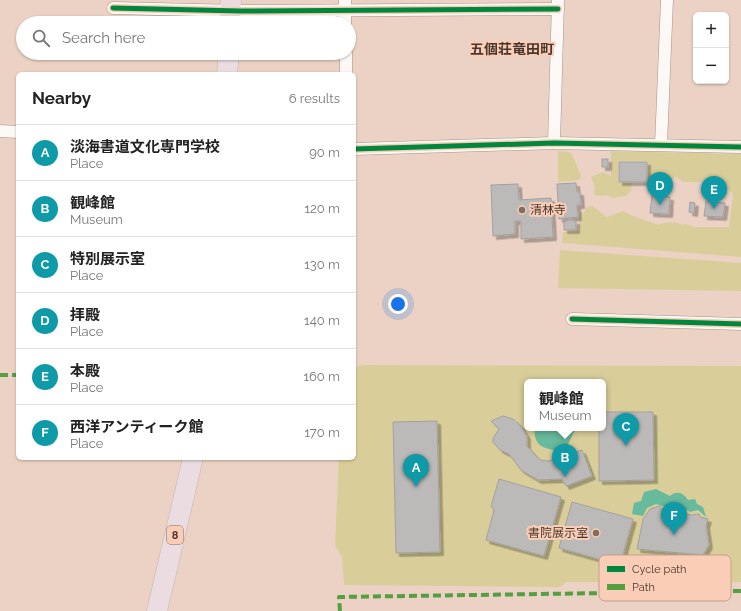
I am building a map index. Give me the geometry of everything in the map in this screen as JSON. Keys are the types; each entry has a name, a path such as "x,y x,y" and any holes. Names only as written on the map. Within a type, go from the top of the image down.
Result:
{"highway":[{"path":"228,60 228,72"},
{"name":"8","path":"157,611 193,460"}],"street":[{"path":"661,145 667,0"},
{"path":"113,8 231,11 345,11 558,5 554,143"},
{"path":"346,60 346,72"},
{"path":"0,131 16,132"},
{"path":"356,149 554,143 741,147"},
{"path":"572,319 741,324"}],"shaded area":[{"path":"558,151 569,152 572,154 581,176 580,180 558,182"},
{"path":"611,151 741,154 741,257 562,243 563,232 579,231 579,212 584,213 586,208 592,206 607,217 624,211 632,216 658,225 674,222 695,227 729,227 733,194 725,186 714,181 683,182 675,176 671,181 664,180 657,183 648,180 648,161 618,161 618,182 632,183 631,191 626,196 612,198 607,195 597,196 594,194 595,187 591,177 603,172 611,176"},
{"path":"560,250 741,263 741,291 558,288"},
{"path":"365,365 741,366 741,582 731,582 731,555 599,555 599,582 566,582 560,587 344,585 342,557 335,545 339,460 356,460 356,367"},
{"path":"535,431 574,431 565,450 553,450 543,447 536,440"},
{"path":"656,489 670,496 675,493 680,493 688,500 695,499 697,504 703,507 706,517 698,510 690,512 688,510 680,513 676,508 667,511 665,507 656,504 647,508 643,516 632,514 634,503 641,501 644,492"}],"building":[{"path":"602,159 608,159 608,167 602,167"},
{"path":"619,162 647,162 647,182 619,182"},
{"path":"576,183 577,192 580,192 581,205 577,205 578,217 559,219 557,184"},
{"name":"清林寺","path":"518,184 519,200 551,198 553,237 521,239 521,221 515,221 515,234 493,236 491,185"},
{"path":"652,195 670,197 669,214 650,213"},
{"path":"706,201 725,203 723,217 704,216"},
{"path":"690,202 695,203 694,213 689,212"},
{"path":"572,219 572,221 576,221 576,230 564,230 564,222"},
{"path":"606,412 653,412 654,480 599,481 599,431 606,431"},
{"path":"503,416 513,419 521,426 527,436 527,446 540,460 549,461 582,450 592,476 566,486 562,479 538,480 521,470 509,454 500,450 493,442 493,438 499,429 491,421"},
{"path":"437,421 440,552 396,553 393,422"},
{"path":"499,479 561,497 544,556 486,540 494,510 491,506"},
{"name":"書院展示室","path":"572,502 633,519 623,555 599,555 599,559 559,548"},
{"path":"659,506 668,515 674,512 677,512 679,516 683,514 699,514 700,517 708,519 706,525 709,545 703,555 637,549 643,519 650,509"}],"marked path":[{"path":"0,375 16,375"},
{"path":"731,591 741,591"},
{"path":"340,611 339,597 599,593"}],"cycle path":[{"path":"113,8 240,11 558,9"},
{"path":"356,149 554,143 741,147"},
{"path":"572,319 741,324"}],"place":[{"name":"拝殿","path":"660,205"},
{"name":"本殿","path":"714,209"},
{"name":"清林寺","path":"522,210"},
{"name":"特別展示室","path":"626,446"},
{"name":"観峰館","path":"565,477"},
{"name":"淡海書道文化専門学校","path":"416,487"},
{"name":"書院展示室","path":"596,533"},
{"name":"西洋アンティーク館","path":"674,535"}],"district":[{"name":"五個荘竜田町","path":"512,49"}]}
